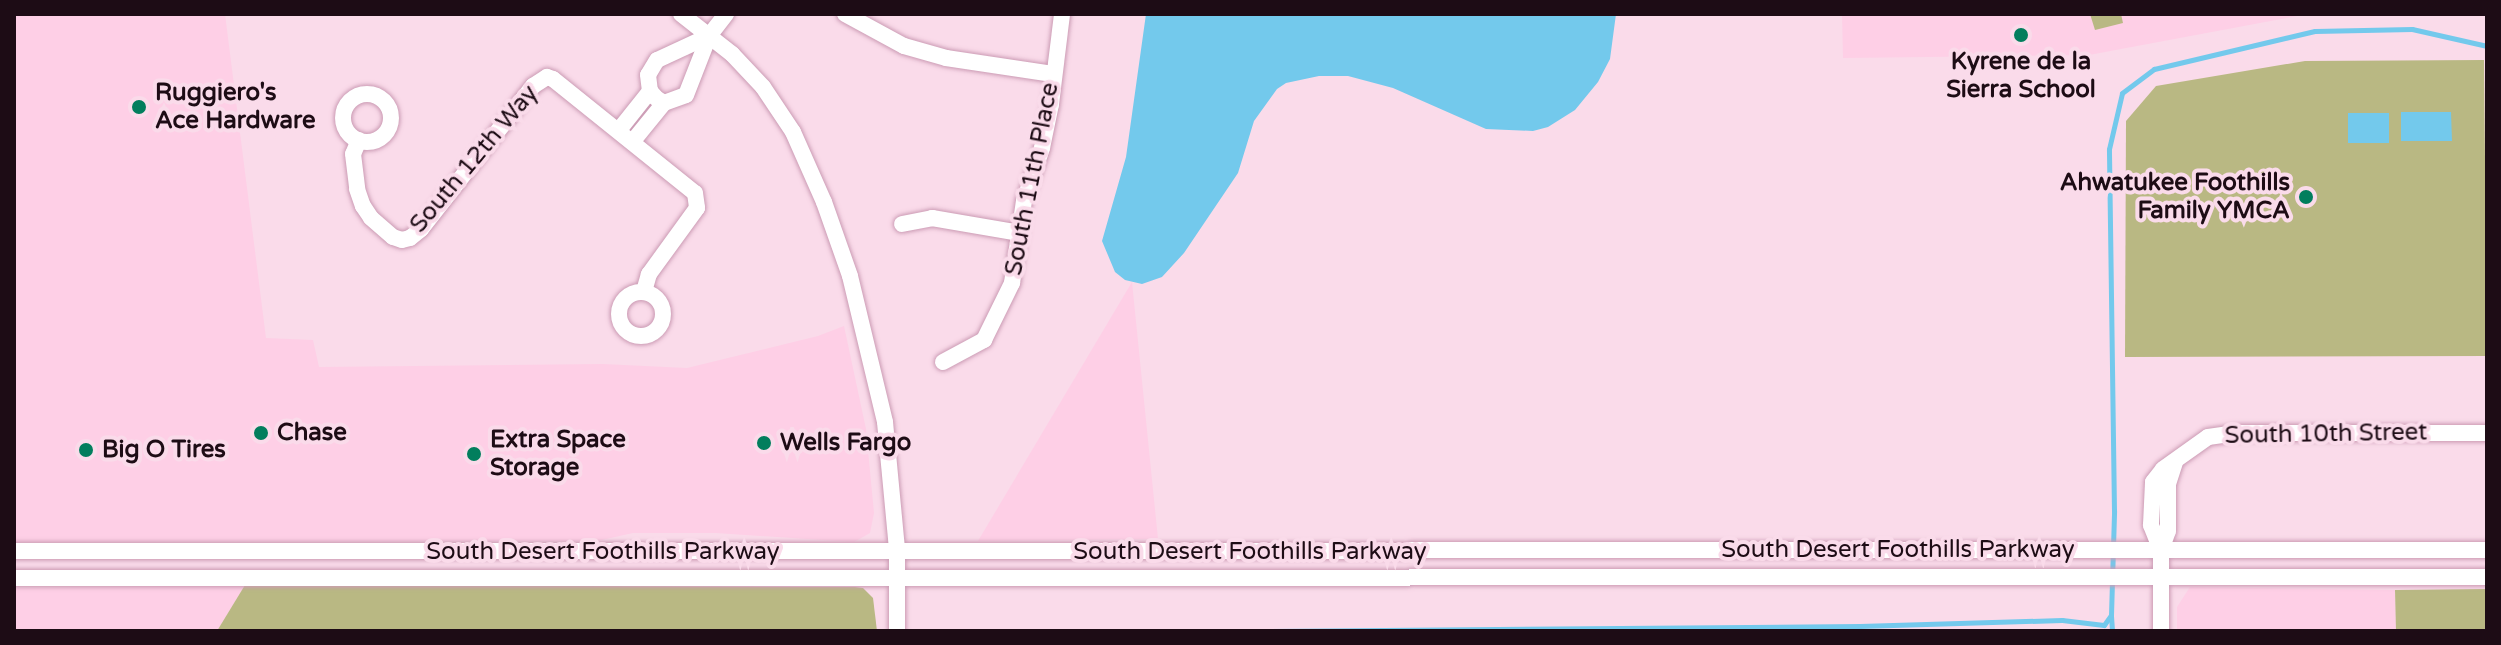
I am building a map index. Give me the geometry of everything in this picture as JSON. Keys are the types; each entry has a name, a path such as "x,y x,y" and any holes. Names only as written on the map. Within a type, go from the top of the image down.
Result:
{"street":[{"path":"681,14 763,87 809,163 850,276 888,442 897,550 897,631"},
{"path":"633,141 664,103 686,95 709,36 726,14"},
{"path":"845,14 904,46 932,54 1053,74"},
{"name":"South 11th Place","path":"943,362 984,340 1012,283 1024,201 1045,133 1062,14"},
{"path":"664,103 650,91 648,75 657,60 709,36"},
{"name":"South 12th Way","path":"359,140 353,154 357,189 363,206 371,218 402,240 416,235 533,86 547,77 619,130"},
{"path":"644,291 649,274 692,218 698,200 688,185 619,130 650,91"},
{"path":"902,224 932,218 1020,233"},
{"name":"South 10th Street","path":"2161,550 2168,531 2159,495 2175,463 2208,437 2218,434 2487,433"},
{"path":"2161,550 2161,631"},
{"name":"South Desert Foothills Parkway","path":"14,551 2487,550"},
{"path":"1714,551 1716,578"},
{"name":"South Desert Foothills Parkway","path":"14,578 2487,577"}],"shaded area":[{"path":"14,14 225,14 266,338 313,340 319,367 603,364 687,368 818,336 844,326 866,429 874,513 870,533 854,542 716,533 633,533 597,541 14,542"},
{"name":"Kyrene de la Sierra School","path":"1842,14 2308,14 2089,55 1843,58"},
{"path":"2090,14 2121,14 2123,23 2095,30"},
{"name":"Ahwatukee Foothills Family YMCA","path":"2484,60 2487,356 2125,357 2126,121 2156,86 2305,61"},
{"path":"1132,282 1158,539 978,541"},
{"path":"245,585 217,631 14,631 14,588"},
{"path":"245,585 855,587 863,588 873,598 877,631 217,631"},
{"path":"2190,587 2395,590 2396,631 2177,631 2177,607"},
{"path":"2487,589 2487,631 2396,631 2395,590"}],"water":[{"path":"1146,14 1616,14 1610,59 1598,82 1575,110 1548,127 1533,131 1486,129 1393,88 1348,76 1319,76 1286,83 1277,89 1254,121 1238,173 1184,253 1162,277 1142,284 1125,280 1115,272 1102,241 1126,157"},
{"path":"2401,112 2451,112 2452,141 2401,141"},
{"path":"2348,113 2389,113 2389,143 2348,143"}],"waterway":[{"path":"1259,631 1860,626 2062,620 2104,625 2111,615 2114,511 2109,149 2122,93 2154,69 2315,31 2412,29 2487,46"},
{"path":"2111,616 2112,631"}],"place":[{"name":"Kyrene de la Sierra School","path":"2021,35"},
{"name":"Ruggiero's Ace Hardware","path":"139,107"},
{"name":"Ahwatukee Foothills Family YMCA","path":"2306,197"},
{"name":"Chase","path":"261,433"},
{"name":"Wells Fargo","path":"764,443"},
{"name":"Big O Tires","path":"86,450"},
{"name":"Extra Space Storage","path":"474,454"}]}
